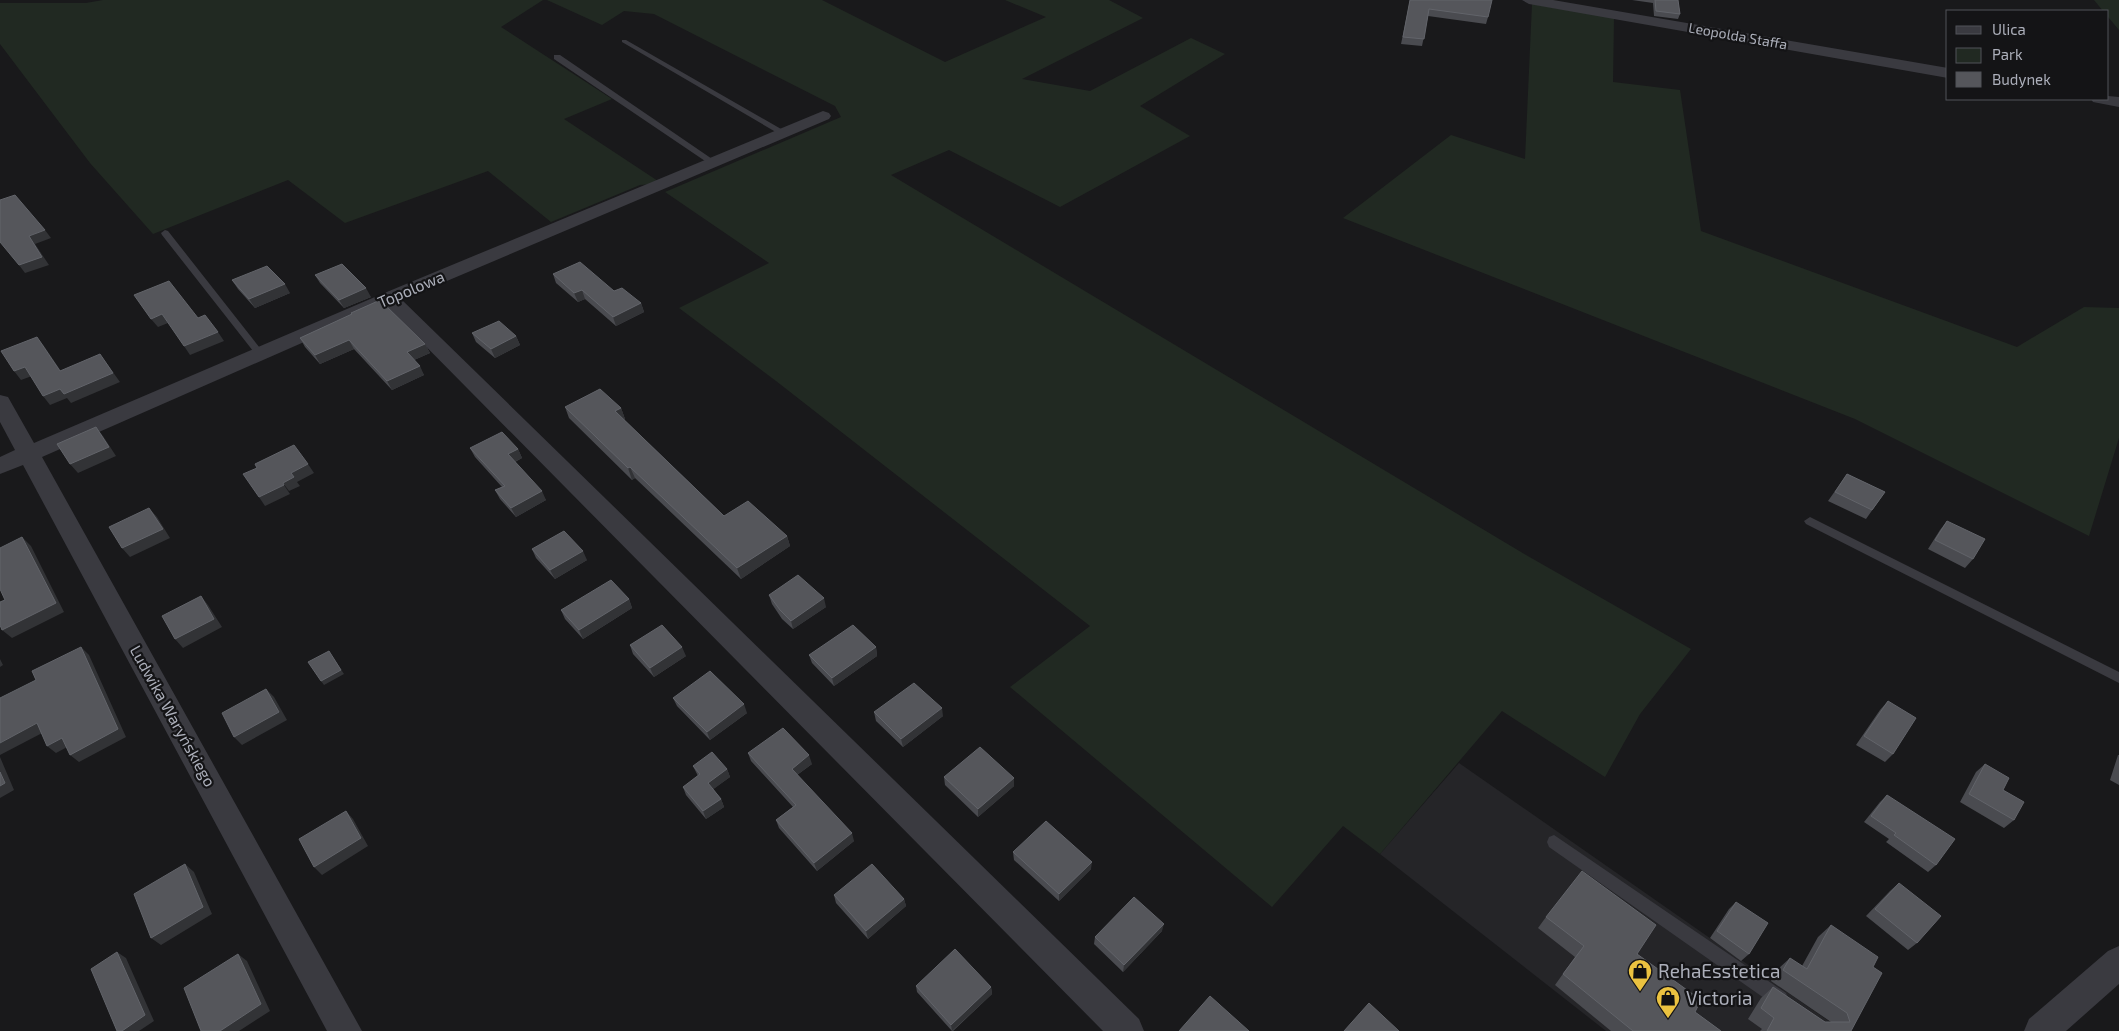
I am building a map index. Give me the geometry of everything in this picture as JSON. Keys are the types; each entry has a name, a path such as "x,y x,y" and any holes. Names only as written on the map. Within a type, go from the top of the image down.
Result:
{"street":[{"name":"Leopolda Staffa","path":"1529,0 1946,72"},
{"path":"2106,100 2119,102"},
{"name":"Topolowa","path":"0,466 389,298 823,116"},
{"path":"389,298 1127,1031"},
{"name":"Ludwika Waryńskiego","path":"0,402 345,1031"},
{"path":"2041,1031 2119,962"}],"lane":[{"path":"624,41 784,133"},
{"path":"557,57 714,163"},
{"path":"165,233 260,354"},
{"path":"1810,521 2119,678"},
{"path":"1554,842 1794,1009"}],"shaded area":[{"path":"1459,763 1843,1031 1606,1031 1380,854"}],"green space":[{"path":"103,0 543,0 501,27 612,99 564,119 658,181 654,184 640,185 551,222 488,171 345,223 288,180 153,234 90,163 0,44 0,3 86,3"},
{"path":"547,0 822,0 945,62 1046,17 1005,0 1109,0 1143,18 1022,79 1090,91 1191,38 1225,54 1140,106 1190,136 1060,207 949,150 891,175 1526,555 1691,649 1640,714 1605,777 1502,711 1380,854 1343,826 1272,907 1010,687 1090,626 776,381 679,308 769,263 665,192 841,117 835,106 654,14 624,11 602,25"},
{"path":"2094,0 2119,0 2119,30 2109,18 2109,10 2102,10"},
{"path":"1532,4 1614,18 1613,82 1680,90 1701,231 2017,347 2084,307 2119,308 2119,438 2089,536 1855,419 1343,218 1451,135 1525,159"}],"building":[{"path":"1410,0 1492,0 1488,17 1429,9 1424,39 1403,37"},
{"path":"1655,0 1678,0 1680,14 1656,11"},
{"path":"15,195 45,230 29,236 42,257 19,265 0,242 0,200"},
{"path":"580,262 614,291 622,288 641,303 613,317 582,290 574,293 553,274"},
{"path":"342,264 366,288 339,300 315,275"},
{"path":"267,266 285,284 249,299 232,280"},
{"path":"169,281 198,318 205,315 218,332 184,346 162,314 151,319 134,295"},
{"path":"378,301 382,302 425,344 407,352 420,366 387,381 349,340 315,355 300,338 351,313"},
{"path":"499,321 516,336 491,349 472,333"},
{"path":"37,337 60,371 100,354 113,373 64,394 60,389 43,396 25,367 14,371 1,351"},
{"path":"600,389 621,408 615,411 724,516 748,501 787,536 737,568 565,407"},
{"path":"96,427 109,447 70,464 57,444"},
{"path":"502,432 518,449 508,454 542,491 511,508 495,490 505,486 470,448"},
{"path":"294,445 308,464 291,473 294,477 283,483 284,485 259,497 243,474 257,468 255,464"},
{"path":"1847,474 1885,492 1872,510 1835,492"},
{"path":"149,508 163,529 122,548 109,527"},
{"path":"1947,521 1985,539 1973,559 1935,540"},
{"path":"564,531 583,551 550,570 532,549"},
{"path":"22,537 56,603 2,630 0,625 0,602 5,600 0,589 0,548"},
{"path":"798,575 824,598 791,621 769,595"},
{"path":"611,580 629,599 579,630 561,610"},
{"path":"201,596 214,619 175,639 162,616"},
{"path":"662,625 682,647 650,668 630,645"},
{"path":"853,625 876,647 832,678 809,655"},
{"path":"81,647 118,729 70,755 62,738 47,746 37,723 0,743 0,698 36,680 32,671"},
{"path":"329,651 341,670 321,681 308,662"},
{"path":"710,671 744,704 707,732 673,698"},
{"path":"914,683 942,708 901,739 874,712"},
{"path":"266,689 279,712 234,737 222,713"},
{"path":"1888,701 1916,718 1893,754 1864,736"},
{"path":"783,728 809,755 792,769 852,833 814,863 776,820 796,805 748,753"},
{"path":"980,747 1014,778 978,809 944,777"},
{"path":"712,752 727,769 708,783 721,799 703,811 683,787 700,774 693,766"},
{"path":"1985,764 2009,778 2003,790 2024,802 2014,820 1969,794"},
{"path":"0,772 5,783 0,786"},
{"path":"1887,795 1955,839 1936,865 1871,816"},
{"path":"346,811 361,838 314,867 299,839"},
{"path":"1046,821 1092,862 1059,894 1013,852"},
{"path":"185,864 203,907 151,938 134,894"},
{"path":"872,864 904,899 866,931 834,895"},
{"path":"1582,871 1656,925 1637,954 1701,1000 1695,1012 1721,1031 1633,1031 1563,974 1584,946 1546,917"},
{"path":"1899,883 1941,916 1917,943 1875,909"},
{"path":"1134,897 1164,924 1124,965 1095,937"},
{"path":"1736,902 1768,923 1749,954 1717,931"},
{"path":"1831,925 1878,957 1873,967 1882,973 1851,1031 1767,1031 1774,1018 1761,1008 1773,987 1825,1022 1850,1022 1847,1013 1783,970 1790,958 1807,969"},
{"path":"955,949 991,987 951,1025 916,986"},
{"path":"117,952 145,1015 122,1031 117,1031 91,969"},
{"path":"238,954 261,1004 220,1031 201,1031 184,988"},
{"path":"1210,996 1249,1031 1179,1031"},
{"path":"1369,1003 1399,1031 1344,1031"}],"place":[{"name":"RehaEsstetica","path":"1640,992"},
{"name":"Victoria","path":"1668,1019"}]}
